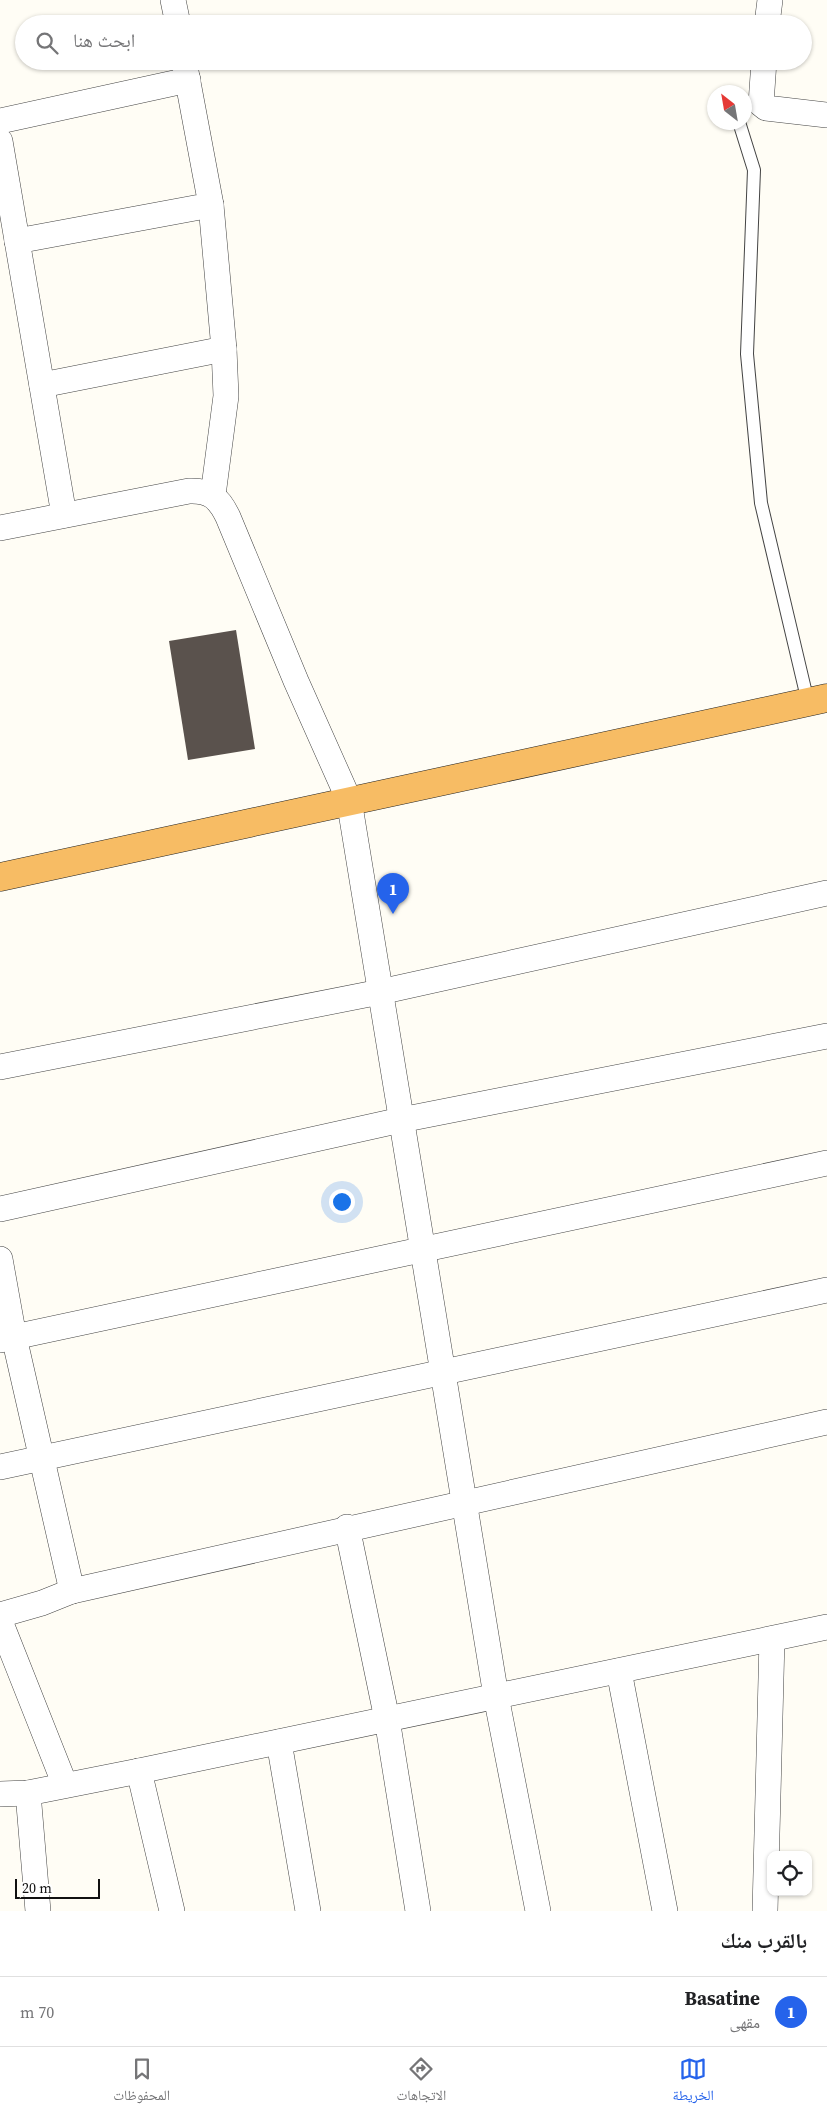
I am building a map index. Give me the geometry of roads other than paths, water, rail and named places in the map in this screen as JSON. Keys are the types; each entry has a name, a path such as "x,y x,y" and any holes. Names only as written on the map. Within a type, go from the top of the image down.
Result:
{"highway":[{"path":"0,877 818,700"}],"street":[{"path":"174,0 176,15"},
{"path":"768,15 770,0"},
{"path":"762,70 753,103 761,104 766,108 827,115"},
{"path":"0,121 186,71 211,205 224,349 226,396 212,495"},
{"path":"0,141 64,515"},
{"path":"17,241 211,205"},
{"path":"42,385 224,349"},
{"path":"0,528 189,491 203,491 212,495 222,505 228,517 296,681 349,800 496,1696 538,1911"},
{"path":"0,1067 380,992 827,893"},
{"path":"0,1209 401,1120 827,1036"},
{"path":"7,1339 827,1163"},
{"path":"0,1260 7,1339 42,1458 72,1591"},
{"path":"0,1466 827,1290"},
{"path":"0,1615 42,1603 72,1591 347,1527 464,1504 827,1422"},
{"path":"347,1527 387,1719 418,1911"},
{"path":"0,1622 65,1785"},
{"path":"0,1794 28,1793 138,1771 827,1627"},
{"path":"765,1911 772,1638"},
{"path":"619,1671 665,1911"},
{"path":"279,1742 308,1911"},
{"path":"138,1771 172,1911"},
{"path":"28,1793 38,1911"}],"lane":[{"path":"742,130 754,170 747,354 761,503 818,700"}],"place":[{"name":"Basatine","path":"393,914"}]}
